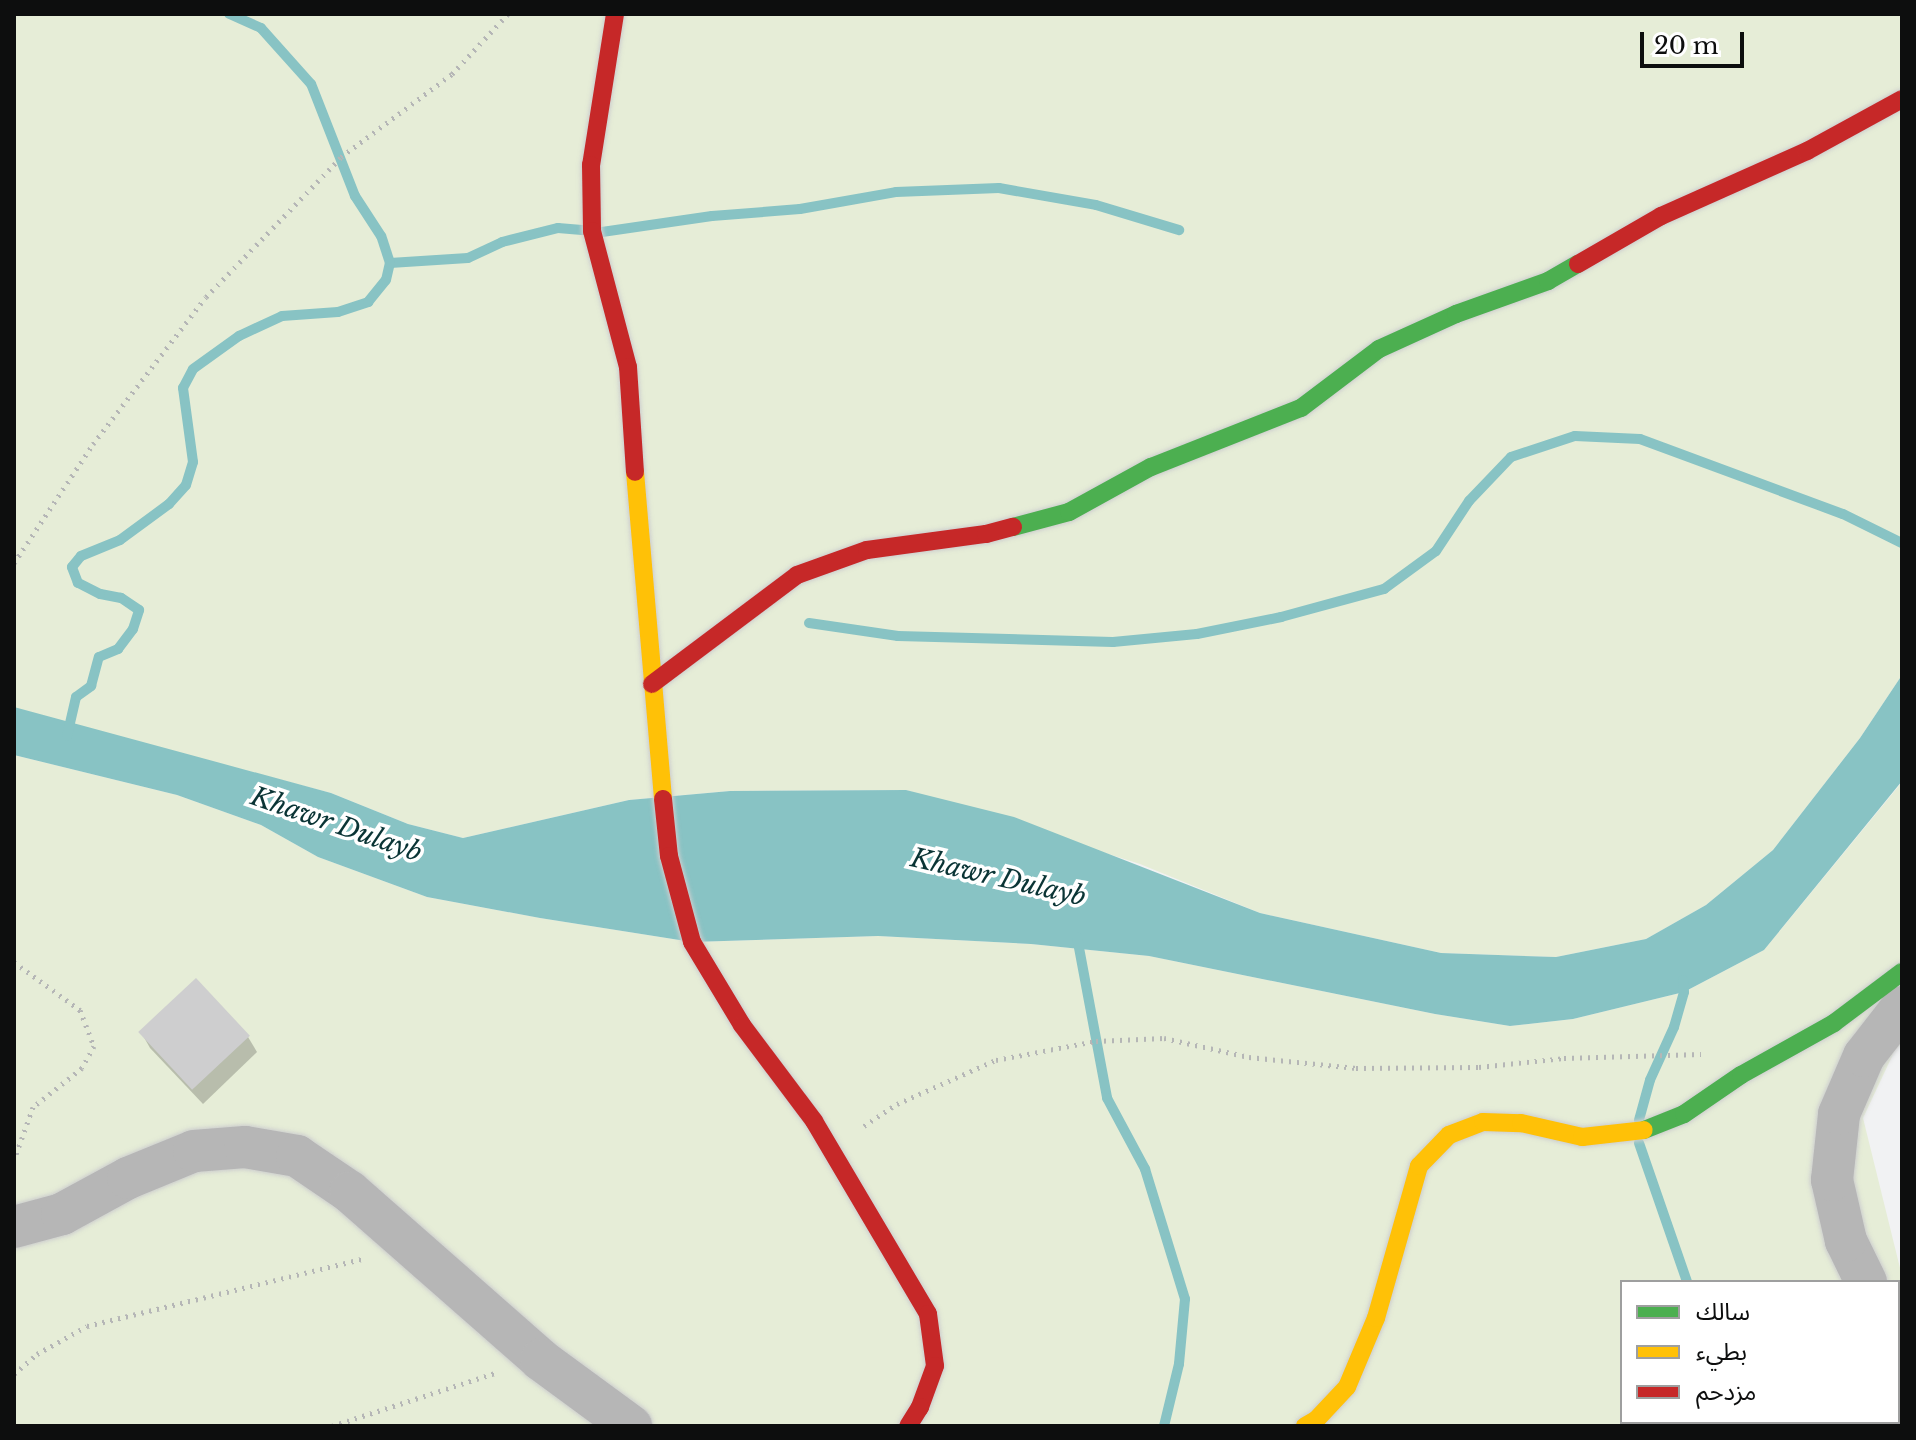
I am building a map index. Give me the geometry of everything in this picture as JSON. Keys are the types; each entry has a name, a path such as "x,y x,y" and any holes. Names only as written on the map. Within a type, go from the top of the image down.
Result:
{"street":[{"path":"615,14 591,165 592,231 628,367 652,684 669,856 692,942 742,1025 830,1148 928,1314 935,1366 920,1407 908,1426"},
{"path":"652,684 797,575 867,550 986,534 1069,512 1151,467 1301,408 1379,349 1456,314 1548,281 1661,216 1807,151 1902,99"},
{"path":"1305,1426 1316,1420 1347,1387 1376,1318 1419,1166 1449,1135 1483,1122 1521,1123 1582,1137 1636,1133 1684,1114 1741,1075 1834,1023 1902,972"},
{"path":"1865,1280 1846,1241 1832,1180 1839,1114 1864,1056 1902,1007"},
{"path":"14,1227 62,1214 128,1178 194,1151 245,1147 297,1156 350,1192 541,1360 631,1426"}],"path":[{"path":"14,563 93,444 206,297 341,157 452,74 508,14"},
{"path":"14,962 80,1010 94,1046 82,1068 33,1107 14,1160"},
{"path":"830,1148 897,1104 996,1060 1096,1041 1164,1038 1249,1057 1356,1068 1479,1067 1564,1058 1712,1054"},
{"path":"14,1374 37,1354 87,1326 351,1261 415,1251"},
{"path":"332,1426 395,1403 541,1360"}],"green space":[{"path":"14,14 1902,14 1902,675 1860,738 1773,850 1706,905 1646,939 1556,957 1441,953 1260,913 1140,864 906,790 730,791 629,800 463,838 408,824 331,793 27,713 14,707"},
{"path":"14,755 177,795 261,825 318,857 427,897 540,918 692,942 878,936 1031,944 1149,956 1435,1014 1510,1026 1573,1019 1684,992 1764,950 1902,782 1902,1043 1895,1050 1863,1118 1902,1276 1902,1426 14,1426"}],"water":[{"name":"Khawr Dulayb","path":"1902,675 1902,781 1764,950 1684,992 1573,1019 1510,1026 1435,1014 1149,956 1031,944 878,936 692,942 540,918 427,897 318,857 261,825 177,795 14,755 14,707 331,793 408,824 463,838 629,800 730,791 906,790 1014,817 1260,913 1441,953 1556,957 1646,939 1706,905 1773,850 1860,738"}],"building":[{"path":"196,978 250,1036 192,1090 138,1032"}],"waterway":[{"path":"67,736 76,697 91,686 99,657 118,649 133,629 139,610 121,598 100,594 78,583 72,567 81,556 120,540 169,504 186,485 193,462 183,388 193,369 239,336 282,316 338,312 368,302 386,280 390,263 381,236 355,196 311,84 261,28 229,14"},
{"path":"602,232 712,216 800,209 896,192 999,188 1096,205 1179,230"},
{"path":"390,263 468,258 502,242 558,228 582,230"},
{"path":"809,623 898,636 1113,642 1197,634 1281,617 1384,589 1436,551 1469,501 1511,457 1575,436 1640,439 1843,514 1902,543"},
{"path":"1077,937 1107,1098 1145,1169 1185,1299 1179,1364 1164,1426"},
{"path":"1639,1120 1650,1080 1674,1027 1684,992 1683,980"},
{"path":"1639,1143 1686,1280"}],"traffic: fast":[{"path":"1013,527 1069,512 1151,467 1301,408 1379,349 1456,314 1548,281 1578,264"},
{"path":"1644,1130 1684,1114 1741,1075 1834,1023 1902,972"}],"traffic: slow":[{"path":"635,472 663,799"},
{"path":"1305,1426 1316,1420 1347,1387 1376,1318 1419,1166 1449,1135 1483,1122 1521,1123 1582,1137 1644,1130"}],"traffic: jam":[{"path":"615,14 591,165 592,231 628,367 635,472"},
{"path":"1578,264 1661,216 1807,151 1902,99"},
{"path":"652,684 797,575 867,550 986,534 1013,527"},
{"path":"663,799 669,856 692,942 742,1025 814,1121 928,1314 935,1366 920,1407 908,1426"}]}
